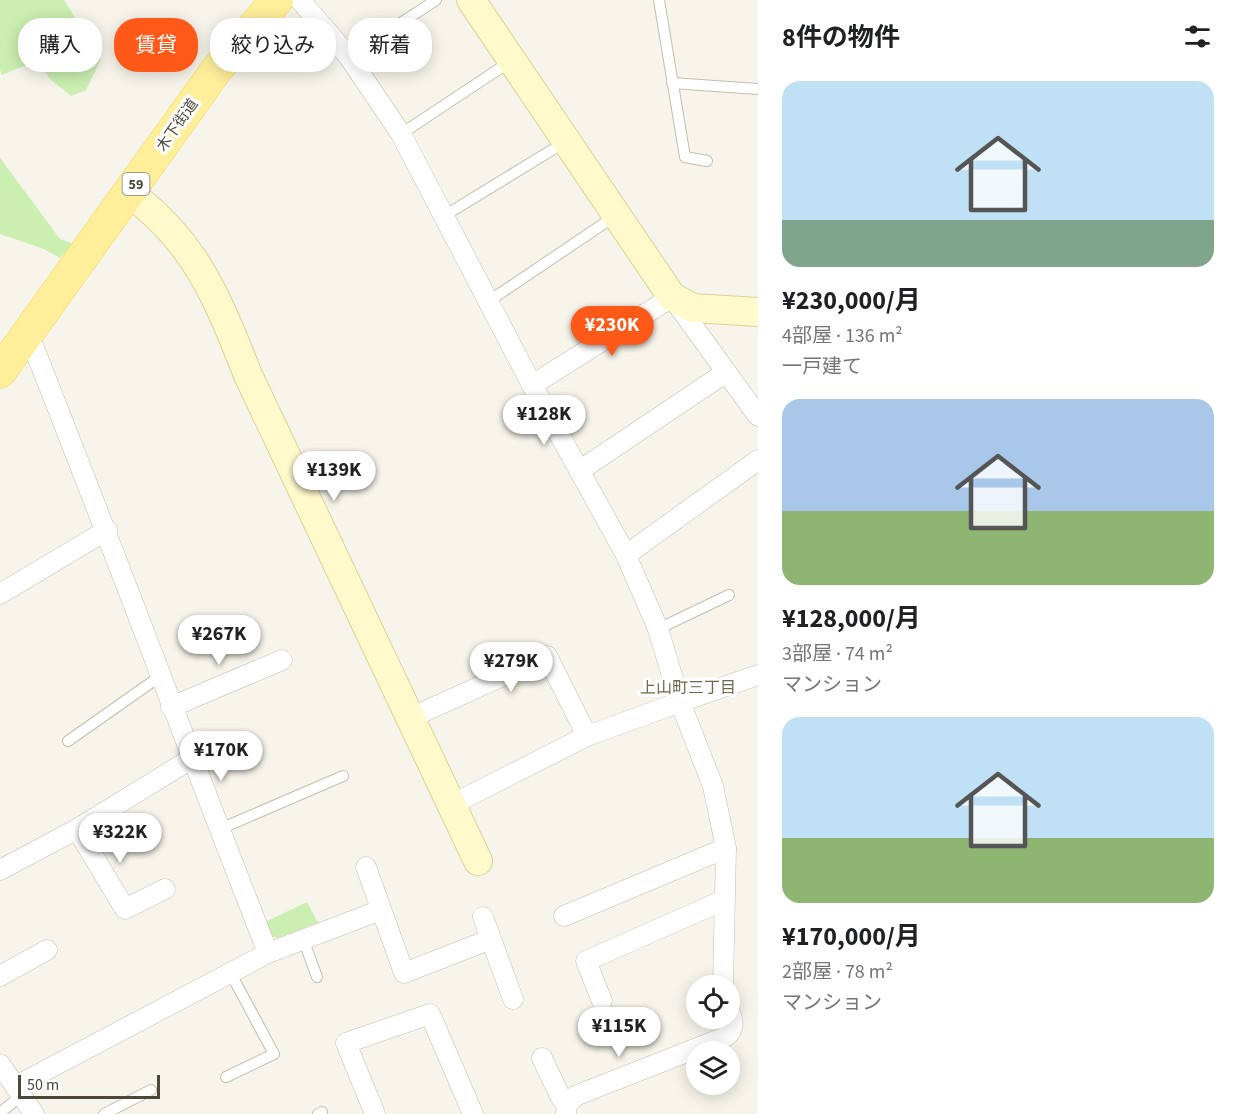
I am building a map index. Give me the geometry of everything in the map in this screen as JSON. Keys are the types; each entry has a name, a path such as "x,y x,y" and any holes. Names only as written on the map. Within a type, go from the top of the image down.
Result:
{"main road":[{"name":"木下街道","path":"0,372 217,69 277,0"}],"street":[{"path":"300,0 348,56"},
{"path":"471,0 615,216 725,373 758,416"},
{"path":"359,72 401,134 532,385 626,555 658,629 680,702 714,786 726,848 723,975"},
{"path":"129,192 150,207 201,267 222,310 248,375 478,861"},
{"path":"672,297 693,308 758,311"},
{"path":"532,385 672,297"},
{"path":"28,333 107,531 159,677 268,953"},
{"path":"579,471 725,373"},
{"path":"626,555 758,460"},
{"path":"0,594 107,531"},
{"path":"410,718 547,656 587,736"},
{"path":"171,707 282,660"},
{"path":"451,805 587,736 758,675"},
{"path":"0,870 77,829 191,759"},
{"path":"77,829 125,909 165,889"},
{"path":"564,916 726,848"},
{"path":"366,867 404,973 491,939"},
{"path":"602,1001 586,961 724,900"},
{"path":"19,1091 268,953 381,910"},
{"path":"483,917 513,999"},
{"path":"0,976 47,950"},
{"path":"375,1114 346,1043 430,1014 473,1114"},
{"path":"566,1109 575,1096 725,1037 730,1034 732,1029"},
{"path":"542,1058 566,1109"},
{"path":"0,1064 34,1114"}],"lane":[{"path":"409,18 436,0"},
{"path":"658,0 685,157 706,161"},
{"path":"401,134 511,61"},
{"path":"672,83 758,89"},
{"path":"444,216 565,142"},
{"path":"489,301 615,216"},
{"path":"658,629 729,595"},
{"path":"68,741 159,677"},
{"path":"219,829 343,776"},
{"path":"303,939 317,977"},
{"path":"226,1077 274,1054 231,974"},
{"path":"104,1114 151,1090"},
{"path":"0,1113 19,1091"}],"green space":[{"path":"0,0 64,0 75,18 18,18 18,68 2,75 0,70"},
{"path":"45,72 95,72 86,90 71,96"},
{"path":"0,158 60,239 73,244 60,258 44,249 0,234"},
{"path":"307,902 318,923 277,938 267,934 263,923"}],"district":[{"name":"上山町三丁目","path":"688,687"}]}
